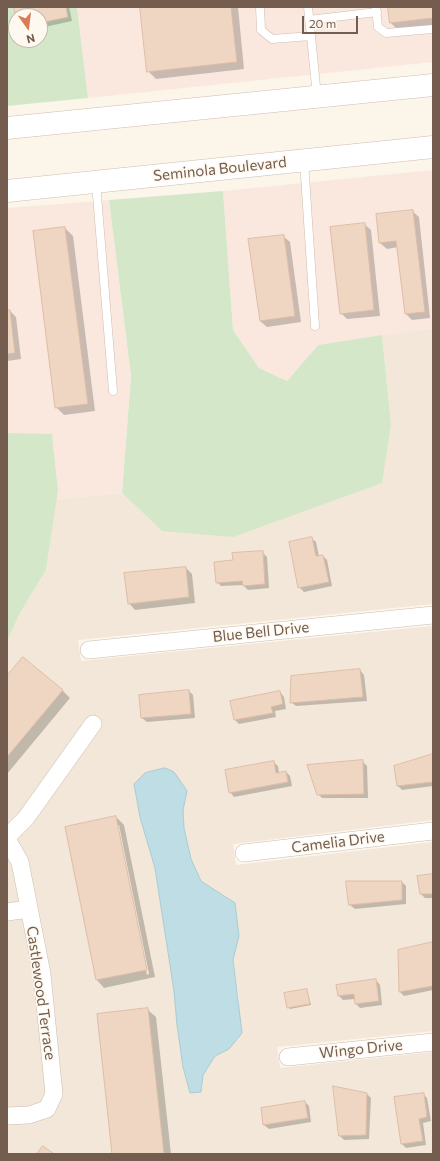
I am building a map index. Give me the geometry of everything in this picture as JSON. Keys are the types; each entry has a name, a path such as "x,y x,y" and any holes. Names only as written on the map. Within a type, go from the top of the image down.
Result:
{"main road":[{"path":"7,128 433,85"},
{"name":"Seminola Boulevard","path":"7,192 433,147"}],"street":[{"name":"Blue Bell Drive","path":"89,650 433,615"},
{"path":"7,838 26,818 93,724"},
{"name":"Camelia Drive","path":"244,853 433,831"},
{"name":"Castlewood Terrace","path":"7,838 20,862 42,974 54,1094 47,1109 30,1115 9,1119"},
{"path":"7,912 29,909"},
{"name":"Wingo Drive","path":"288,1057 433,1042"}],"lane":[{"path":"260,7 261,30 272,39 311,36"},
{"path":"308,7 317,97"},
{"path":"309,20 377,10 378,27 386,33 433,29"},
{"path":"304,161 315,326"},
{"path":"96,182 113,391"}],"shaded area":[{"path":"77,7 433,7 433,62 88,98"},
{"path":"433,170 433,328 318,345 287,381 259,368 233,330 223,191"},
{"path":"109,200 131,376 122,493 56,499 58,490 52,435 7,433 7,208"},
{"path":"433,328 433,604 78,640 81,661 433,626 433,820 233,844 236,865 433,842 433,1031 277,1047 280,1068 433,1052 433,1154 7,1154 7,641 20,613 46,570 56,499 122,493 162,531 391,424 382,335","holes":["134,784 187,791 183,810 184,828 191,859 201,881 235,903 239,936 233,960 239,1000 229,1049 215,1056 203,1075 202,1092 190,1093 183,1067 174,991 155,868 140,817"]}],"green space":[{"path":"7,7 77,7 88,98 7,106"},
{"path":"223,191 233,330 259,368 287,381 318,345 382,335 391,424 382,483 233,537 162,531 122,493 131,376 109,200"},
{"path":"7,433 52,434 58,490 46,570 20,613 7,641"}],"water":[{"path":"165,768 174,772 187,791 183,810 184,828 191,859 201,881 235,903 239,936 233,960 242,1033 229,1049 215,1056 203,1075 201,1092 190,1093 183,1067 174,991 155,868 140,817 134,784 145,773"}],"building":[{"path":"66,7 68,17 48,21 48,8 14,8"},
{"path":"140,7 231,7 237,62 147,72"},
{"path":"388,7 433,7 433,18 390,23"},
{"path":"413,210 425,312 405,314 396,241 379,243 376,214"},
{"path":"365,223 374,310 340,314 330,227"},
{"path":"65,227 88,404 55,408 33,231"},
{"path":"284,235 295,316 260,321 248,239"},
{"path":"7,310 10,310 15,353 7,354"},
{"path":"312,537 316,556 323,555 329,582 298,588 289,542"},
{"path":"263,551 265,584 243,586 242,581 216,583 214,562 233,560 232,553"},
{"path":"186,567 189,597 128,604 124,573"},
{"path":"23,657 63,690 7,757 7,676"},
{"path":"360,669 363,697 290,703 291,676"},
{"path":"189,690 191,714 141,718 139,695"},
{"path":"280,691 283,704 271,707 273,713 234,720 230,701"},
{"path":"433,754 433,782 397,786 394,766"},
{"path":"363,760 364,794 317,795 307,765"},
{"path":"274,761 276,773 286,771 288,782 229,793 225,770"},
{"path":"116,816 147,970 96,980 65,827"},
{"path":"433,874 433,894 420,894 417,876"},
{"path":"346,881 402,881 402,900 349,905"},
{"path":"433,942 433,986 399,992 398,950"},
{"path":"376,979 379,1001 355,1004 354,994 338,996 336,985"},
{"path":"307,989 310,1004 287,1008 284,993"},
{"path":"148,1008 164,1154 112,1154 97,1014"},
{"path":"333,1086 367,1093 366,1135 339,1136"},
{"path":"424,1093 427,1117 419,1119 423,1141 401,1144 394,1097"},
{"path":"305,1101 308,1118 263,1125 261,1108"},
{"path":"43,1146 54,1154 37,1154"}]}
